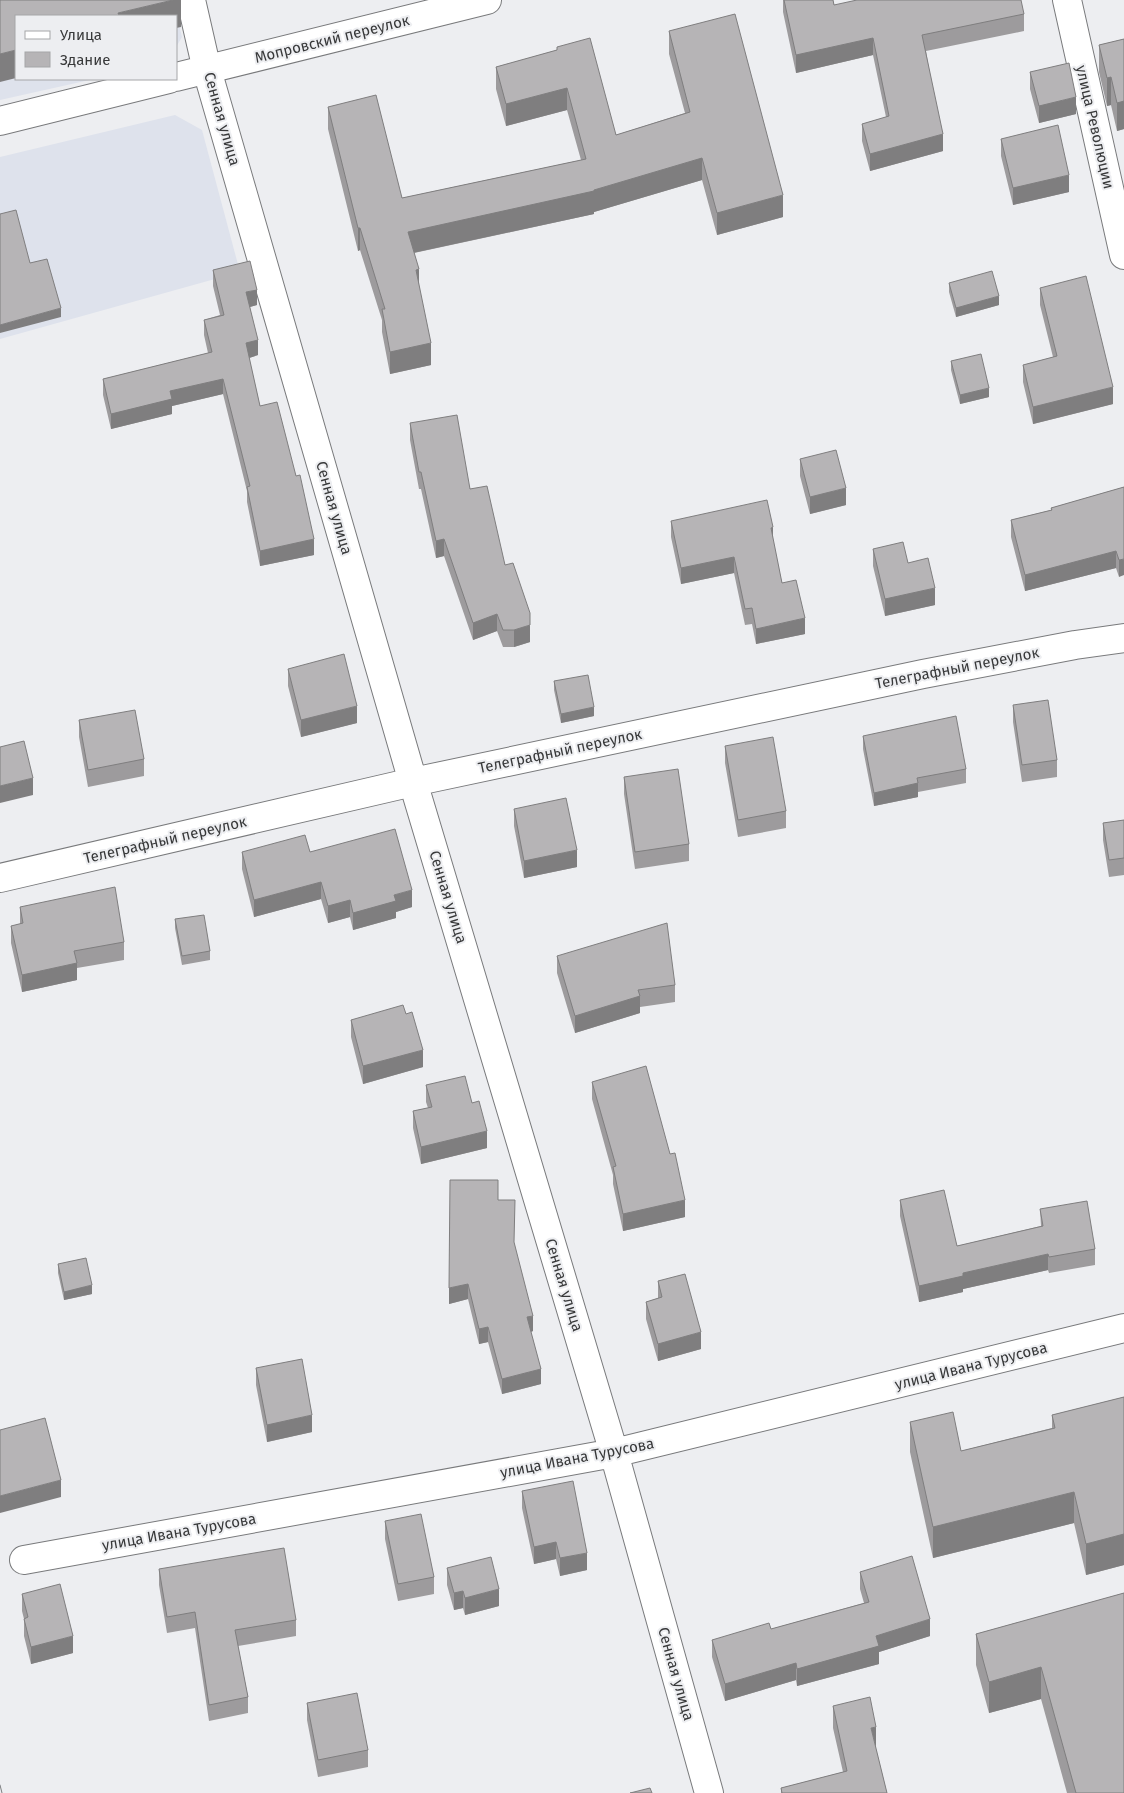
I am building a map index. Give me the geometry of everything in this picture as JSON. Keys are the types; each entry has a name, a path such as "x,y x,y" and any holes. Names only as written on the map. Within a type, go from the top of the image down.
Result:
{"street":[{"name":"Сенная улица","path":"190,0 207,70 413,782 614,1453 709,1793"},
{"name":"Мопровский переулок","path":"178,77 487,0"},
{"name":"улица Революции","path":"1067,0 1124,255"},
{"path":"0,121 166,80"},
{"name":"Телеграфный переулок","path":"0,878 413,782 923,674 1075,645 1124,638"},
{"name":"улица Ивана Турусова","path":"24,1560 614,1453 1124,1328"}],"shaded area":[{"path":"0,0 173,0 177,15 15,15 15,80 90,80 0,100"},
{"path":"178,21 182,37 178,44"},
{"path":"175,115 202,130 240,272 0,339 0,157"}],"building":[{"path":"0,0 173,0 118,13 119,15 15,15 15,50 0,54"},
{"path":"784,0 833,0 834,5 857,0 1021,0 1024,14 922,35 943,134 870,154 862,124 889,116 873,38 796,55"},
{"path":"735,14 783,195 717,213 702,158 594,191 408,232 419,269 416,270 431,343 390,352 382,309 385,309 360,228 358,228 328,107 376,95 402,198 586,159 567,88 506,104 496,67 557,50 557,47 590,38 616,135 690,112 669,31"},
{"path":"1124,39 1124,101 1117,103 1111,77 1107,78 1099,45"},
{"path":"1069,63 1076,97 1039,106 1030,72"},
{"path":"1058,125 1069,175 1013,188 1001,139"},
{"path":"16,210 30,263 47,259 61,308 0,325 0,214"},
{"path":"250,261 257,290 246,292 258,340 246,343 260,406 277,402 296,476 300,475 314,539 260,551 247,487 250,486 223,379 170,391 172,399 111,414 103,379 212,352 204,320 224,315 213,270"},
{"path":"992,271 999,296 956,308 949,283"},
{"path":"1086,276 1113,387 1033,407 1023,365 1057,356 1040,288"},
{"path":"981,354 989,388 960,395 951,361"},
{"path":"457,415 470,489 487,486 505,565 513,563 530,613 530,625 514,630 503,630 497,614 473,623 444,539 436,541 421,472 419,472 410,423"},
{"path":"836,450 846,488 810,497 800,459"},
{"path":"1124,487 1124,559 1119,560 1116,551 1025,575 1011,520 1052,510 1051,508"},
{"path":"767,500 782,583 796,580 805,618 756,629 752,608 745,609 734,557 681,568 671,521"},
{"path":"903,542 908,563 928,558 935,588 885,599 873,549"},
{"path":"344,654 357,706 301,720 288,669"},
{"path":"588,675 594,707 561,714 554,681"},
{"path":"1048,700 1057,760 1022,765 1013,705"},
{"path":"135,710 144,759 88,770 79,720"},
{"path":"956,716 966,769 917,778 918,783 874,793 863,736"},
{"path":"773,737 786,811 738,820 725,746"},
{"path":"24,741 33,778 0,786 0,747"},
{"path":"678,769 689,844 635,852 624,777"},
{"path":"566,798 577,850 524,861 514,809"},
{"path":"1124,820 1124,858 1109,860 1103,823"},
{"path":"395,829 412,890 394,895 396,901 353,913 350,900 328,906 321,882 254,900 242,852 305,835 310,852"},
{"path":"115,887 124,942 74,951 77,963 22,975 11,926 23,923 20,907"},
{"path":"204,915 210,951 182,956 175,919"},
{"path":"667,923 675,985 638,990 640,996 575,1016 557,956"},
{"path":"403,1005 406,1014 412,1012 423,1050 363,1066 351,1020"},
{"path":"646,1066 670,1154 675,1153 685,1200 623,1214 613,1167 616,1166 592,1082"},
{"path":"465,1076 472,1103 479,1101 487,1131 421,1147 413,1111 432,1107 426,1085"},
{"path":"450,1180 498,1180 498,1200 515,1200 514,1242 533,1316 527,1317 541,1369 502,1379 488,1327 479,1329 468,1284 449,1288"},
{"path":"944,1190 957,1246 1043,1226 1040,1209 1087,1201 1095,1249 1049,1257 1048,1254 963,1273 963,1276 919,1286 900,1200"},
{"path":"86,1258 92,1285 64,1292 58,1264"},
{"path":"685,1274 701,1332 658,1344 646,1302 662,1297 658,1281"},
{"path":"302,1359 312,1415 267,1425 256,1368"},
{"path":"1124,1397 1124,1534 1086,1544 1074,1492 933,1527 910,1422 953,1412 961,1451 1055,1428 1052,1415"},
{"path":"45,1418 61,1480 0,1496 0,1430"},
{"path":"573,1481 587,1553 560,1558 556,1542 534,1547 522,1491"},
{"path":"421,1514 434,1577 398,1584 385,1521"},
{"path":"284,1548 296,1620 235,1630 248,1697 209,1705 195,1612 167,1617 159,1569"},
{"path":"912,1556 930,1619 876,1636 879,1646 797,1669 796,1663 725,1684 712,1640 769,1623 771,1629 869,1602 860,1572"},
{"path":"491,1557 499,1589 465,1598 463,1591 454,1593 447,1568"},
{"path":"60,1584 73,1636 31,1647 24,1619 28,1617 22,1594"},
{"path":"1124,1593 1124,1793 1076,1793 1041,1667 989,1682 976,1634"},
{"path":"357,1693 368,1750 318,1760 307,1703"},
{"path":"870,1697 876,1727 871,1728 887,1793 782,1793 781,1788 847,1771 833,1706"},
{"path":"650,1788 652,1793 630,1793"}],"tram line":[{"path":"0,1785 2,1793"}]}
